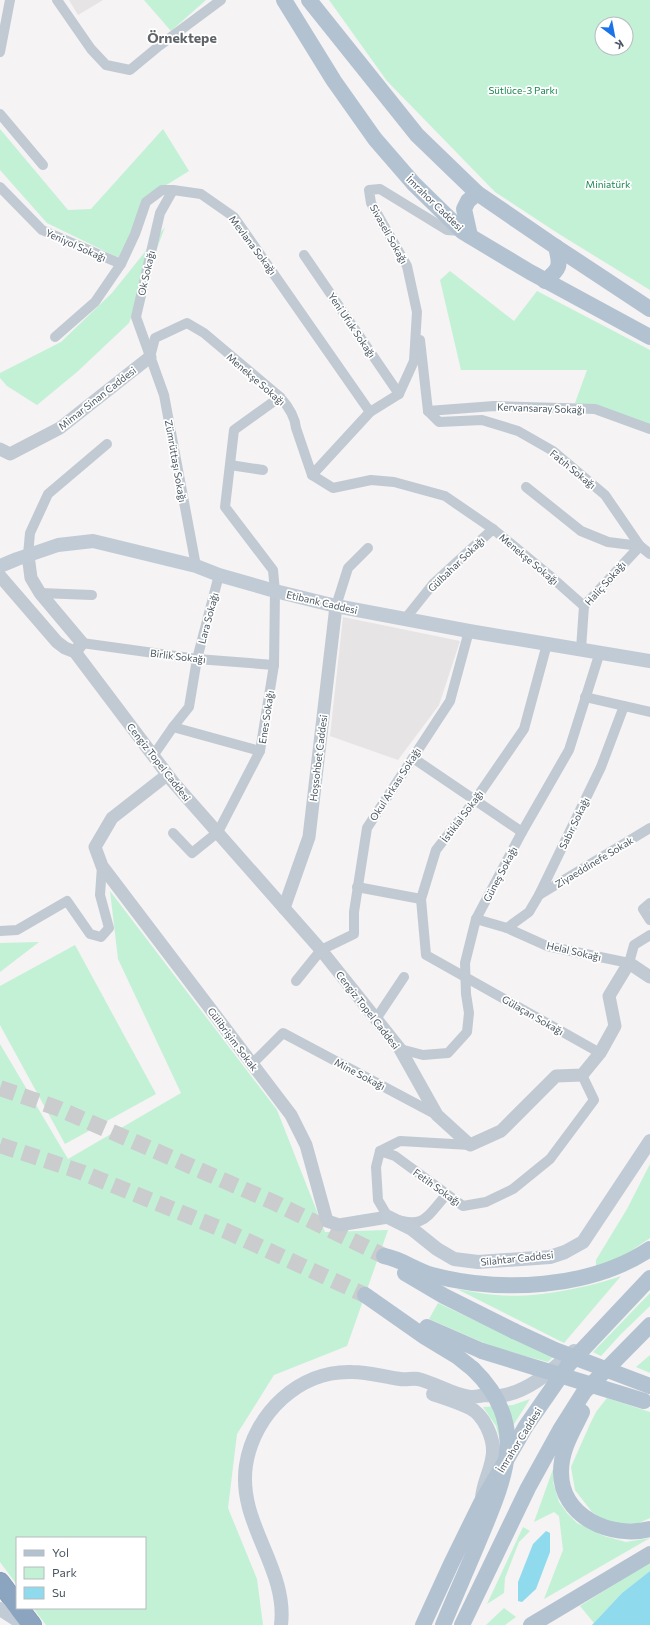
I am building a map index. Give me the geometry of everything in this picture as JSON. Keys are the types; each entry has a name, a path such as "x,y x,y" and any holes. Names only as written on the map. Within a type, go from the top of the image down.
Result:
{"highway":[{"path":"0,1582 16,1604"},
{"path":"20,1609 32,1625"}],"main road":[{"name":"İmrahor Caddesi","path":"284,0 334,81 375,139 414,184 467,234 545,281 650,337"},
{"path":"295,18 311,2 417,135 477,193 556,248 650,309"},
{"path":"467,234 464,209 468,201 477,193"},
{"path":"545,281 556,272 560,260 556,248"},
{"name":"Etibank Caddesi","path":"0,566 58,545 93,541 196,566 219,575 336,606 469,631 650,661"},
{"name":"Silahtar Caddesi","path":"388,1217 412,1229 437,1249 454,1259 478,1262 550,1257 565,1252 583,1242 650,1141"},
{"path":"650,1249 635,1258 587,1277 525,1285 477,1283 450,1279 430,1274 394,1258 384,1256 389,1263 444,1296 514,1331 555,1350 650,1386"},
{"name":"İmrahor Caddesi","path":"423,1625 450,1564 481,1504 498,1472 530,1420 569,1364 650,1278"},
{"path":"443,1625 503,1481 507,1461 507,1430 504,1416 492,1390 474,1369 365,1295 434,1331 482,1351 647,1402"},
{"path":"462,1625 545,1455 584,1392 650,1325"},
{"path":"401,1380 417,1379 470,1397 500,1396 528,1386 597,1334"},
{"path":"613,1363 583,1410 568,1438 562,1461 561,1472 563,1485 573,1505 582,1516 595,1525 625,1532 640,1532 650,1529"},
{"path":"281,1625 282,1615 280,1599 274,1574 255,1530 248,1507 245,1488 246,1466 250,1448 257,1430 265,1417 278,1402 302,1384 320,1376 337,1372 375,1374 401,1380 472,1409 481,1419 492,1441 493,1454 482,1490 481,1504"},
{"path":"531,1625 650,1554"},
{"path":"0,1609 25,1625"}],"street":[{"path":"0,52 10,0"},
{"path":"57,0 91,49 106,65 130,70 159,46 222,0"},
{"path":"0,114 43,165"},
{"name":"Yeniyol Sokağı","path":"0,187 42,230 121,264"},
{"name":"Sivaseli Sokağı","path":"399,394 414,362 417,312 407,266 371,203 369,190 380,189 446,230 467,234"},
{"name":"Mevlana Sokağı","path":"55,337 95,302 121,264 135,234 146,202 162,190 201,194 234,217 370,412"},
{"name":"Ok Sokağı","path":"150,356 136,317 160,213 173,190"},
{"name":"Yeni Ufuk Sokağı","path":"304,255 399,394"},
{"path":"417,312 428,411"},
{"name":"Menekşe Sokağı","path":"150,356 155,338 187,323 204,333 288,406 295,421 312,475 332,488 371,480 394,482 445,496 493,529 584,606"},
{"name":"Mimar Sinan Caddesi","path":"0,449 10,454 60,428 150,356"},
{"name":"Zümrüttaşı Sokağı","path":"150,356 164,395 196,566"},
{"path":"312,475 370,412 399,394"},
{"name":"Enes Sokağı","path":"218,832 260,751 274,665 275,591 273,570 225,507 234,430 280,398"},
{"name":"Kervansaray Sokağı","path":"428,411 494,406 595,409 650,429"},
{"name":"Fatıh Sokağı","path":"428,411 439,422 482,420 518,431 553,451 605,495 640,546 650,554"},
{"path":"28,555 30,533 48,494 107,444"},
{"path":"230,465 263,470"},
{"path":"526,487 581,531 608,542 640,546"},
{"name":"Gülbahar Sokağı","path":"405,619 433,584 493,529"},
{"name":"Haliç Sokağı","path":"581,649 584,606 640,546"},
{"path":"336,606 348,568 368,548"},
{"name":"Cengiz Topel Caddesi","path":"28,555 31,578 40,593 153,756 167,774 321,950 400,1049 437,1115 470,1145"},
{"name":"Lara Sokağı","path":"153,756 189,707 197,659 219,575"},
{"name":"Cengiz Topel Caddesi","path":"0,576 57,642 65,648 78,647"},
{"path":"40,593 92,595"},
{"name":"Hoşsohbet Caddesi","path":"284,908 309,836 336,606"},
{"name":"Okul Arkası Sokağı","path":"321,950 354,934 354,912 357,887 367,828 450,701 469,631"},
{"name":"İstiklal Sokağı","path":"465,976 426,955 420,899 436,850 475,800 524,729 547,644"},
{"name":"Birlik Sokağı","path":"78,647 274,665"},
{"name":"Güneş Sokağı","path":"400,1049 423,1055 448,1053 467,1032 469,1013 466,994 465,963 476,919 522,832 569,750 600,652"},
{"path":"585,697 650,712"},
{"name":"Sabır Sokağı","path":"507,928 529,912 539,895 601,767 624,706"},
{"path":"173,727 260,751"},
{"path":"413,758 522,832"},
{"name":"Gülibrişim Sokak","path":"167,774 112,818 96,847 102,866 291,1115 306,1145 327,1221 339,1226 388,1217 405,1223 417,1223 430,1215 446,1195"},
{"name":"Ziyaeddinefe Sokak","path":"539,895 650,828"},
{"path":"173,833 192,853 218,832"},
{"path":"0,931 17,930 67,901 90,934 101,937 109,928 100,894 102,866"},
{"path":"357,887 420,899"},
{"path":"650,903 643,909 650,920"},
{"name":"Helal Sokağı","path":"476,919 507,928 547,946 629,963"},
{"path":"388,1217 378,1200 376,1167 380,1150 400,1141 470,1145 501,1131 556,1076 582,1074 600,1053 615,1026 609,996 629,963 634,945 650,935"},
{"path":"296,981 321,950"},
{"path":"629,963 650,977"},
{"name":"Gülaçan Sokağı","path":"465,976 600,1053"},
{"path":"376,1020 404,977"},
{"name":"Mine Sokağı","path":"252,1064 283,1033 437,1115"},
{"name":"Fetih Sokağı","path":"380,1150 395,1156 446,1195 463,1206 486,1202 513,1189 550,1159 594,1100 582,1074"}],"shaded area":[{"path":"69,0 103,0 78,15"},
{"path":"343,617 460,641 439,705 398,760 330,736"}],"green space":[{"path":"144,0 206,0 171,31"},
{"name":"Sütlüce-3 Parkı","path":"329,0 650,0 650,290 559,234 495,192 387,81"},
{"path":"0,129 68,210 91,209 163,129 189,171 150,195 119,258 47,223 0,170"},
{"path":"165,227 129,323 77,372 37,405 7,386 0,378 0,373 61,342 112,293"},
{"path":"450,271 514,321 537,291 650,350 650,426 575,403 587,370 461,370 440,280"},
{"path":"110,891 277,1110 325,1232 388,1230 347,1346 274,1375 237,1434 228,1508 257,1579 263,1625 46,1625 34,1609 146,1609 146,1537 16,1537 16,1584 0,1562 0,1044 68,1159 181,1093 118,959"},
{"path":"39,942 0,972 0,943"},
{"path":"75,945 156,1094 65,1144 0,1025 0,986"},
{"path":"650,1164 650,1238 628,1253 596,1268 596,1260 627,1209"},
{"path":"621,1276 564,1343 457,1289 510,1296 542,1294 592,1285"},
{"path":"650,1293 650,1306 601,1356 593,1352"},
{"path":"438,1303 553,1357 548,1362 498,1349 429,1319"},
{"path":"650,1355 650,1373 636,1367"},
{"path":"607,1398 650,1412 650,1518 639,1523 618,1524 603,1520 592,1512 575,1490 571,1467 596,1412"},
{"path":"530,1399 501,1444 496,1426 483,1407 513,1405"},
{"path":"557,1458 553,1482 559,1502 577,1523 604,1536 626,1542 650,1538 544,1599 563,1550 559,1516 554,1512 534,1522"},
{"path":"523,1527 530,1531 519,1542 505,1578 504,1593 487,1604"},
{"path":"650,1562 650,1571 622,1593 594,1623 580,1606"},
{"path":"504,1608 516,1617 505,1625 486,1625"}],"water":[{"path":"546,1531 550,1533 550,1552 536,1589 522,1602 518,1601 518,1582 533,1544"},
{"path":"650,1571 650,1625 592,1625 622,1593"}],"tunnel":[{"path":"0,1088 57,1108 273,1202 384,1256"},
{"path":"0,1145 81,1172 226,1231 365,1295"}],"district":[{"name":"Örnektepe","path":"182,37"}],"park label":[{"name":"Miniatürk","path":"608,184"}]}
